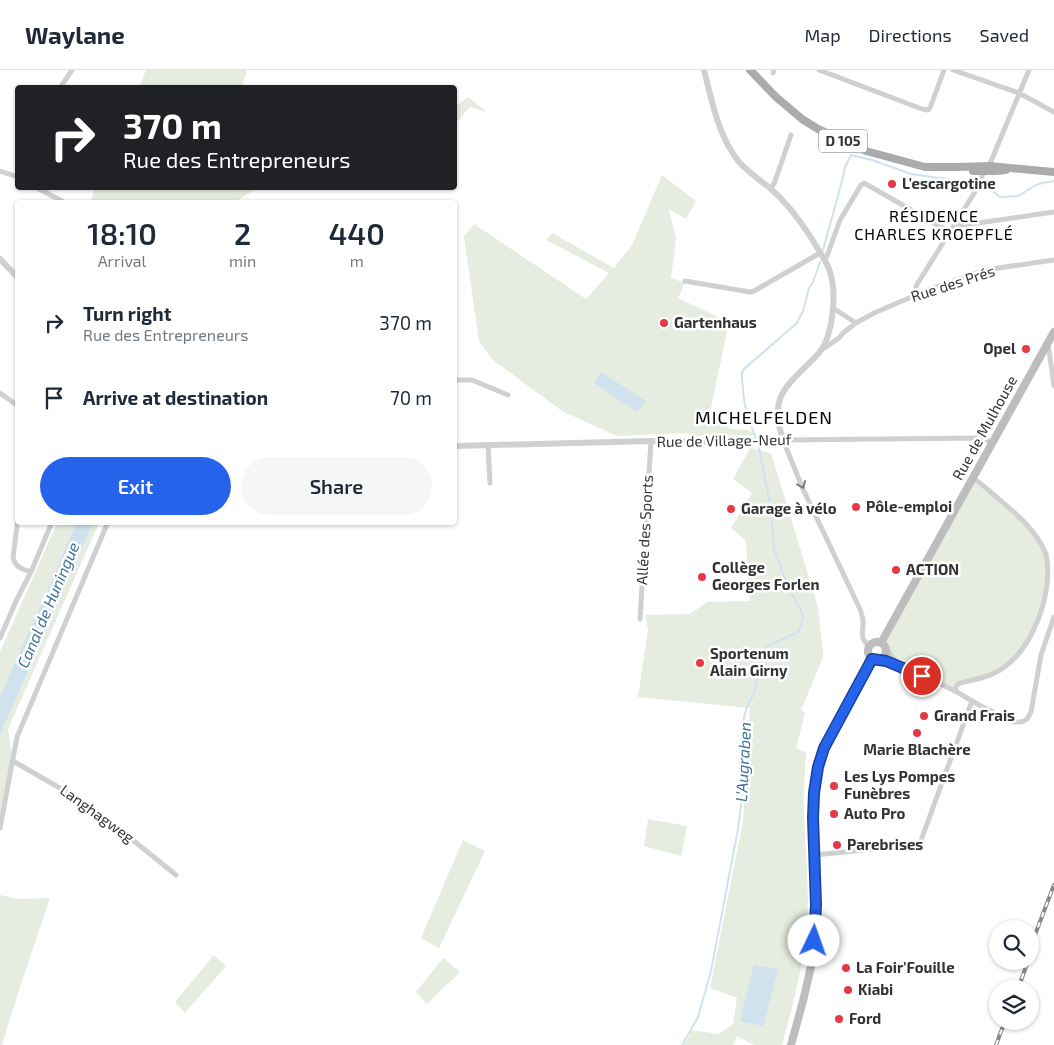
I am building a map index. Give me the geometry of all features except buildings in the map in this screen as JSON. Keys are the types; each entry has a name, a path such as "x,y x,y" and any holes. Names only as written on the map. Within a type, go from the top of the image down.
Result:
{"main road":[{"name":"D 105","path":"750,70 802,119 835,138 866,151 925,167 1054,172"},
{"name":"Rue de Mulhouse","path":"883,645 992,442 1054,332"},
{"path":"791,1045 813,958 816,905 813,818 818,767 824,748 876,660 883,658 886,653 883,645 876,642 869,646 867,650 868,654 876,660"}],"street":[{"path":"62,85 72,70"},
{"path":"704,70 716,116 729,147 740,163 770,188 794,214 810,235 830,272 833,289 833,308 827,339 820,352 788,385 781,396 778,412 779,426 803,489 860,607 863,621 861,633 863,640 869,646"},
{"path":"820,70 924,110 930,108 944,70"},
{"path":"953,70 1019,93 1054,112"},
{"path":"917,294 916,286 928,272 950,232 978,188 1029,70"},
{"path":"770,188 774,184 792,135"},
{"path":"0,171 15,176"},
{"path":"685,281 750,292 822,256 827,256 840,220 861,185 864,184 950,232"},
{"path":"41,190 60,200"},
{"path":"955,224 964,225 1054,212"},
{"path":"0,258 15,275"},
{"name":"Rue des Prés","path":"820,352 856,323 917,294 976,273 1054,260"},
{"path":"833,308 856,323"},
{"path":"827,339 839,338"},
{"path":"1048,342 1054,386"},
{"path":"457,380 472,380 508,395"},
{"path":"0,393 15,404"},
{"name":"Rue de Village-Neuf","path":"457,446 978,438 992,442"},
{"name":"Allée des Sports","path":"640,619 651,442"},
{"path":"488,445 490,483"},
{"path":"955,691 960,683 988,676 1000,670 1012,661 1026,646 1041,618 1049,585 1048,561 1034,533 1026,522 973,478"},
{"path":"17,525 12,558 17,567 31,572"},
{"path":"0,638 1,631 31,572 51,525"},
{"path":"0,828 17,737 107,525"},
{"path":"876,660 906,670 955,691 1013,722 1021,722 1027,719 1031,712 1041,655 1054,617"},
{"path":"883,645 896,662 906,670"},
{"path":"814,855 916,846 920,843 972,701"},
{"name":"Langhagweg","path":"13,761 72,795 176,875"}],"shaded area":[{"path":"146,70 247,70 243,85 140,85"},
{"path":"468,97 487,112 470,107 457,122 457,105"},
{"path":"662,175 696,201 686,219 669,209 676,239 671,278 685,283 678,298 729,322 708,422 722,422 730,429 747,430 759,435 689,436 688,433 617,436 562,411 493,360 479,341 464,237 474,224 586,299 609,273 546,240 552,233 614,268 632,245"},
{"path":"94,190 254,190 238,200 92,200"},
{"path":"750,448 771,453 818,607 823,653 822,660 801,710 805,713 796,748 806,753 804,821 808,895 807,925 797,986 782,1045 754,1045 737,1036 733,1045 683,1045 690,1035 690,1030 719,1034 733,1024 737,998 710,988 743,821 750,708 638,697 648,630 645,615 690,614 707,602 750,601 746,541 731,528 752,493 733,479"},
{"path":"976,480 1026,522 1046,555 1049,585 1026,646 1000,670 960,683 955,691 906,670 896,662 886,643"},
{"path":"56,525 75,525 0,696 0,652"},
{"path":"92,525 98,525 8,729 12,756 0,813 0,735"},
{"path":"648,819 687,826 681,856 644,846"},
{"path":"463,840 485,851 439,948 421,938"},
{"path":"0,895 19,899 50,898 2,1045 0,1045"},
{"path":"214,955 226,966 185,1013 175,1002"},
{"path":"443,958 460,972 427,1004 416,992"}],"water":[{"path":"601,372 646,401 637,412 594,383"},
{"name":"Canal de Huningue","path":"75,525 92,525 0,735 0,696"},
{"path":"754,965 778,969 763,1026 740,1021"}],"waterway":[{"name":"L'Augraben","path":"823,250 845,167 851,155 872,160 911,174 974,183"},
{"name":"L'Augraben","path":"984,187 1000,197 1018,196 1038,184 1054,181"},
{"name":"L'Augraben","path":"682,1045 698,1017 711,971 738,829 745,751 744,717 747,706 754,694 762,652 766,647 798,632 803,617 785,579 774,549 771,509 759,448 746,410 742,373 744,369 797,323 820,262"}],"railway":[{"path":"1039,924 1054,885"},
{"path":"1021,980 1025,970"},
{"path":"996,1045 1002,1030"}],"place":[{"name":"L'escargotine","path":"892,184"},
{"name":"Gartenhaus","path":"664,323"},
{"name":"Opel","path":"1026,349"},
{"name":"Pôle-emploi","path":"856,507"},
{"name":"Garage à vélo","path":"731,509"},
{"name":"ACTION","path":"896,570"},
{"name":"Collège Georges Forlen","path":"702,577"},
{"name":"Sportenum Alain Girny","path":"700,663"},
{"name":"Grand Frais","path":"924,716"},
{"name":"Marie Blachère","path":"917,733"},
{"name":"Les Lys Pompes Funèbres","path":"834,786"},
{"name":"Auto Pro","path":"834,814"},
{"name":"Parebrises","path":"837,845"},
{"name":"La Foir'Fouille","path":"846,968"},
{"name":"Kiabi","path":"848,990"},
{"name":"Ford","path":"839,1019"}],"district":[{"name":"RÉSIDENCE CHARLES KROEPFLÉ","path":"934,225"},
{"name":"MICHELFELDEN","path":"764,418"}],"route":[{"path":"814,941 816,905 814,793 818,767 824,748 872,659 886,661 922,676"}]}
